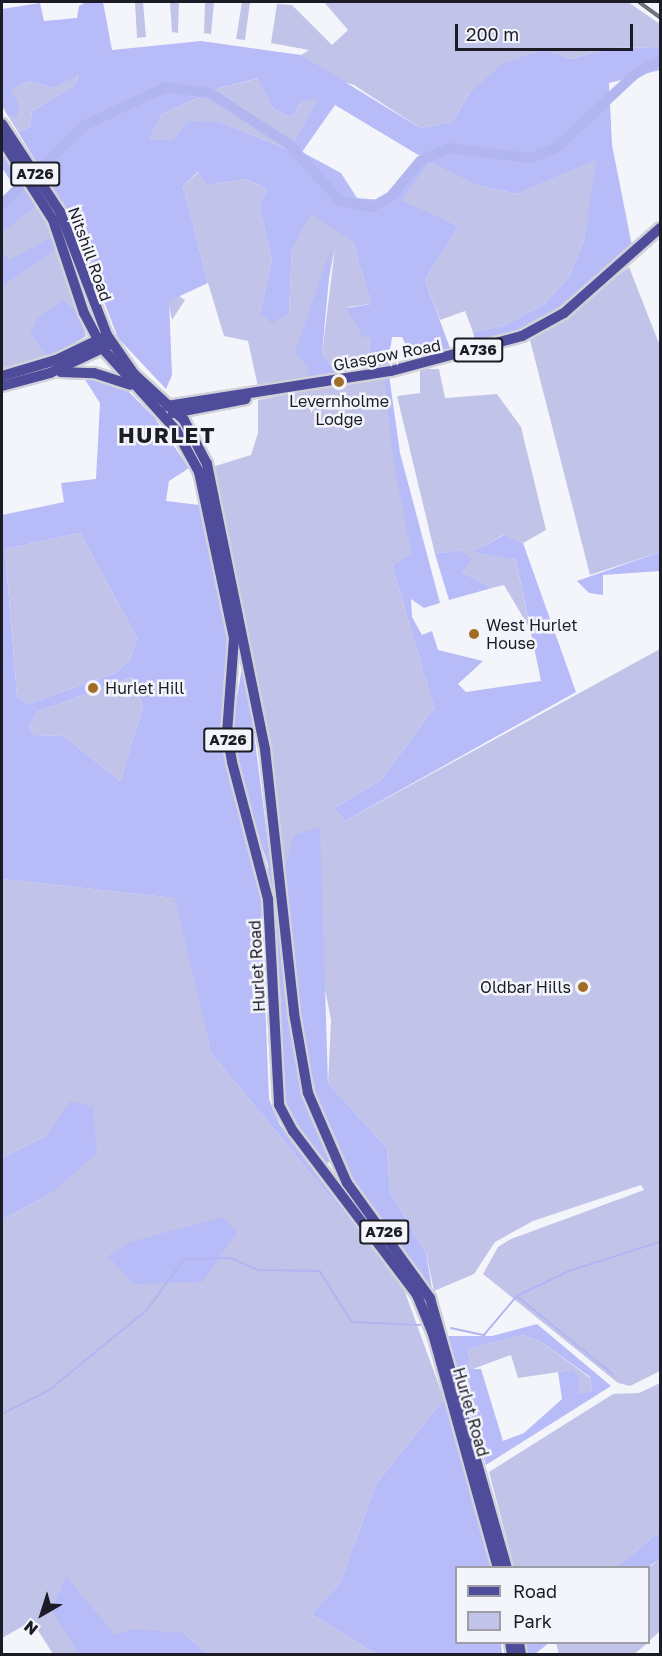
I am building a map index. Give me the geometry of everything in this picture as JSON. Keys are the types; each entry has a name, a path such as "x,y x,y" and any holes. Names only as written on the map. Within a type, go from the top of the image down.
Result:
{"main road":[{"name":"Nitshill Road","path":"2,124 48,201 105,342"},
{"name":"Nitshill Road","path":"2,140 48,201"},
{"name":"Glasgow Road","path":"167,411 442,360 522,336 564,313 660,228"},
{"path":"2,376 59,364 105,342"},
{"name":"Hurlet Road","path":"105,342 141,387 167,411 207,464 246,641 308,1093 347,1183 430,1298 506,1566"},
{"path":"50,373 59,364"},
{"path":"2,386 50,373 94,373 141,387"},
{"name":"Hurlet Road","path":"167,411 199,472 234,638 227,733 268,899 279,1105 293,1131 417,1295 433,1334 497,1566"}],"green space":[{"path":"143,2 146,37 137,38 135,3"},
{"path":"170,2 179,2 178,33 172,32"},
{"path":"205,2 214,2 211,34 204,33"},
{"path":"242,2 250,2 245,40 236,39"},
{"path":"324,2 628,2 660,24 660,47 612,48 571,59 543,51 470,93 452,122 420,128 354,85 334,79 301,55 309,50 271,43 277,4 292,5 332,45 348,30"},
{"path":"78,74 75,85 32,111 30,127 18,132 8,116 17,116 9,90 29,81 53,88"},
{"path":"259,78 274,110 292,117 301,102 319,98 289,150 220,122 173,140 149,140 162,114 220,88"},
{"path":"597,159 584,240 569,277 543,305 503,326 473,332 465,311 440,320 425,280 459,226 401,202 429,160 476,185 517,194"},
{"path":"199,172 207,185 246,179 267,189 259,205 272,260 260,313 289,313 292,247 311,213 353,242 371,304 347,307 370,337 369,358 332,366 322,354 335,248 309,380 258,387 248,341 224,336 208,283 183,186"},
{"path":"24,185 51,231 86,336 55,355 2,370 2,202"},
{"path":"629,267 660,346 660,552 590,575 530,340"},
{"path":"179,296 185,300 172,320 168,301"},
{"path":"420,369 439,369 445,398 497,394 521,427 546,530 523,543 503,535 474,552 516,560 530,629 504,585 492,588 462,572 461,550 435,554 397,396 420,393"},
{"path":"384,376 411,553 392,565 434,708 381,780 334,808 345,821 660,649 660,1371 630,1386 618,1383 483,1274 498,1247 511,1239 644,1190 641,1185 533,1221 495,1242 474,1274 434,1291 426,1253 390,1192 387,1148 328,1083 331,1020 295,835 284,869 251,650 212,467 251,455 258,433 258,400"},
{"path":"80,533 137,638 130,660 115,673 28,704 17,696 5,549"},
{"path":"132,677 143,706 120,781 64,736 35,735 29,728 37,712"},
{"path":"2,879 176,898 211,1053 402,1284 444,1399 376,1484 340,1583 311,1614 376,1654 208,1654 184,1633 79,1654 53,1654 32,1621 2,1638 2,1220 52,1193 72,1101 46,1136 2,1158"},
{"path":"524,1335 543,1343 590,1378 592,1391 578,1395 572,1370 518,1378 511,1355 470,1370 468,1349"},
{"path":"660,1383 660,1531 618,1566 514,1566 489,1472 613,1394 639,1393"},
{"path":"660,1559 660,1631 650,1640 650,1566"},
{"path":"556,1644 647,1644 634,1654 559,1654"}],"shaded area":[{"path":"86,2 103,2 112,50 201,41 301,55 420,128 452,122 470,93 502,64 543,50 571,59 612,48 660,47 660,70 609,83 612,145 632,246 559,308 517,332 476,345 473,332 503,326 543,305 569,277 584,240 596,160 517,194 476,185 429,161 402,201 459,226 425,280 451,351 422,358 410,354 402,337 392,337 388,365 309,380 308,368 295,352 332,246 322,354 332,366 369,358 370,337 363,337 346,308 371,304 353,242 311,214 292,248 289,313 272,323 260,313 272,260 259,205 267,189 246,179 207,185 198,172 183,186 208,283 169,301 172,375 166,389 118,338 73,222 18,132 30,127 32,111 75,85 78,75 53,88 29,81 10,90 20,106 17,116 8,116 2,106 2,9 40,3 44,21 77,18 79,6","holes":["258,78 274,110 292,117 301,102 318,99 289,150 220,122 188,121 173,140 149,140 162,114 220,88","335,105 420,156 381,200 357,198 341,173 302,152"]},
{"path":"2,151 36,206 2,232 2,198 14,186 2,168"},
{"path":"53,237 57,249 2,286 2,251 9,260"},
{"path":"63,300 78,313 86,336 48,357 30,333 38,318"},
{"path":"82,375 128,391 154,417 189,468 169,481 166,501 199,505 230,646 222,744 260,872 269,1099 280,1125 383,1251 402,1284 211,1053 175,898 2,879 2,515 64,502 61,483 96,479 100,403","holes":["80,533 137,638 130,660 115,673 28,704 17,696 5,549","132,677 143,706 120,781 64,736 35,735 29,728 37,712"]},
{"path":"389,375 400,453 440,603 424,608 411,599 412,617 422,635 432,631 438,650 483,661 458,684 466,692 541,681 516,560 473,552 504,535 523,543 576,692 345,821 334,808 381,780 434,708 392,565 411,553 393,458 384,376"},
{"path":"461,550 471,559 462,572 492,588 449,600 435,554"},
{"path":"660,552 660,571 603,575 603,595 589,593 577,581"},
{"path":"244,656 296,1059 312,1120 330,1162 324,1164 292,1124 281,1091 268,865 236,768 231,732"},
{"path":"320,827 328,1083 387,1148 390,1192 426,1253 432,1289 354,1182 319,1108 299,1016 284,869 294,835"},
{"path":"71,1101 93,1107 97,1153 52,1193 2,1220 2,1158 46,1136"},
{"path":"224,1217 237,1233 202,1282 133,1284 108,1256 130,1242"},
{"path":"537,1324 611,1386 486,1465 447,1336 492,1336","holes":["524,1335 543,1343 590,1377 592,1391 578,1394 579,1378 572,1370 558,1372 562,1399 524,1433 503,1441 481,1369 470,1369 468,1349"]},
{"path":"444,1399 491,1566 455,1566 455,1644 501,1644 502,1654 376,1654 311,1614 340,1583 376,1484"},
{"path":"660,1531 660,1559 650,1566 618,1566"},
{"path":"66,1576 115,1635 133,1629 184,1633 208,1654 79,1654 52,1611"},
{"path":"524,1644 548,1644 535,1654 526,1654"}],"waterway":[{"path":"37,171 85,125 166,87 210,93 290,145 340,201 372,207 391,196 420,161 449,148 531,158 555,149 634,75 660,60"},
{"path":"2,204 25,182"},
{"path":"517,1296 569,1271 660,1242"},
{"path":"2,1414 48,1391 147,1310 184,1259 231,1258 258,1270 320,1271 352,1322 420,1325"},
{"path":"451,1328 484,1335 517,1296 613,1374"}],"railway":[{"path":"639,2 660,17"}],"place":[{"name":"Levernholme Lodge","path":"339,382"},
{"name":"West Hurlet House","path":"474,634"},
{"name":"Hurlet Hill","path":"93,688"},
{"name":"Oldbar Hills","path":"583,987"}],"district":[{"name":"HURLET","path":"167,435"}]}
